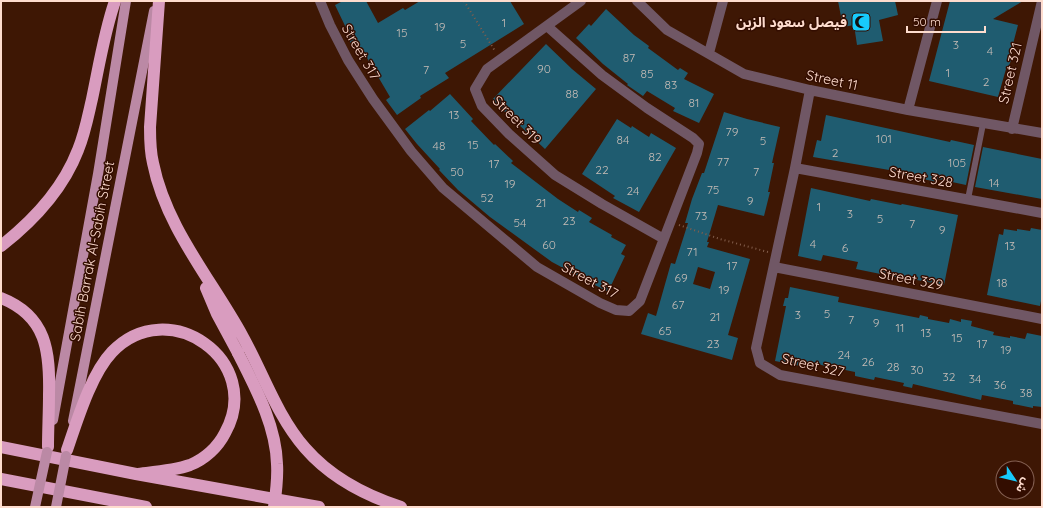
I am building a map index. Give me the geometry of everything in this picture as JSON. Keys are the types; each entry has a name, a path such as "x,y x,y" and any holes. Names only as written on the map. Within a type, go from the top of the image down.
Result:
{"highway":[{"path":"1,246 38,212 54,193 68,172 86,125 106,32 115,1"},
{"path":"159,1 150,127 150,147 153,163 164,200 191,253 217,314 238,353 268,417 277,463 274,507"},
{"path":"1,239 38,212"},
{"path":"191,253 240,331 255,358 283,417 305,448 333,474 349,485 366,494 401,507"},
{"path":"1,298 10,302 24,312 37,326 46,344 50,370 47,449"},
{"path":"66,453 85,401 101,367 112,352 127,340 148,331 169,330 190,334 210,346 221,358 230,375 235,400 234,413 230,426 222,439 202,459 189,465 174,469 136,474"},
{"path":"1,447 136,474 319,507"},
{"path":"1,480 146,507"}],"main road":[{"name":"Sabih Barrak Al-Sabih Street","path":"35,507 98,174 126,1"},
{"name":"Sabih Barrak Al-Sabih Street","path":"56,507 156,1"}],"street":[{"name":"Street 317","path":"320,1 330,25 348,60 373,99 411,151 443,188 537,267 600,303 616,310 629,311 640,301 697,153 699,144 693,138 647,108 602,75 547,26"},
{"name":"Street 319","path":"580,1 487,70 475,89 482,106 509,134 555,175 602,204 664,239"},
{"name":"Street 11","path":"637,1 667,30 744,74 810,90 908,110 1042,134"},
{"path":"709,53 723,1"},
{"path":"908,110 936,1"},
{"name":"Street 321","path":"1012,129 1042,1"},
{"path":"1031,44 1042,46"},
{"name":"Street 327","path":"810,90 795,168 756,348 760,363 780,375 1042,424"},
{"name":"Street 328","path":"795,168 1042,213"},
{"name":"Street 329","path":"774,267 1042,319"}],"lane":[{"path":"968,199 983,124"}],"path":[{"path":"464,1 500,60"},
{"path":"670,222 720,239 777,254"}],"building":[{"path":"343,1 366,1 378,23 403,8 405,10 420,1 510,1 524,24 445,73 449,78 420,96 421,98 397,115 386,100 390,97 363,51 357,54 345,33 348,32 335,5"},
{"name":"فيصل سعود الزبن","path":"838,1 895,1 898,15 879,20 883,41 857,45 854,25 843,27"},
{"path":"950,1 1023,1 993,19 1018,25 1009,59 1011,60 1008,69 1006,69 998,97 929,81"},
{"path":"606,9 634,35 649,46 648,48 678,70 680,68 688,73 684,79 714,94 699,123 673,111 675,108 647,91 643,96 627,85 628,84 603,64 576,38 589,24 591,26"},
{"path":"546,44 596,89 545,149 492,100"},
{"path":"450,94 473,119 471,121 494,145 495,144 513,161 511,163 558,199 578,212 579,210 592,218 589,222 626,245 621,254 625,256 608,292 552,262 490,217 458,190 439,170 440,169 405,129"},
{"path":"724,112 780,127 772,163 774,163 768,192 770,192 764,216 718,205 707,242 709,242 707,247 750,259 728,335 738,338 732,360 641,334 648,313 656,316 671,263 675,264 688,223 685,223 692,199 702,173 704,173","holes":["698,267 715,272 710,289 693,284"]},
{"path":"826,115 950,142 951,140 974,145 966,185 938,179 937,182 900,174 901,172 813,157 817,140 821,141"},
{"path":"617,119 631,128 632,126 649,137 651,133 676,148 639,212 613,198 615,196 582,174"},
{"path":"983,147 1042,159 1042,199 975,187"},
{"path":"811,188 870,201 871,199 958,215 944,285 856,269 858,262 823,255 821,261 798,256"},
{"path":"1031,228 1042,230 1042,296 1040,306 987,295 999,234 1003,235 1004,229 1030,231"},
{"path":"790,287 839,297 838,302 919,318 920,315 928,317 928,319 949,323 950,319 961,322 961,319 972,321 971,326 994,332 993,335 1025,339 1027,333 1042,336 1042,407 1033,406 1033,408 1013,404 1013,401 982,395 981,400 913,384 912,388 903,386 904,383 875,377 874,380 855,376 855,372 802,361 801,366 775,361 786,306 783,306 785,298 788,298"}],"place":[{"name":"فيصل سعود الزبن","path":"861,22"}]}
